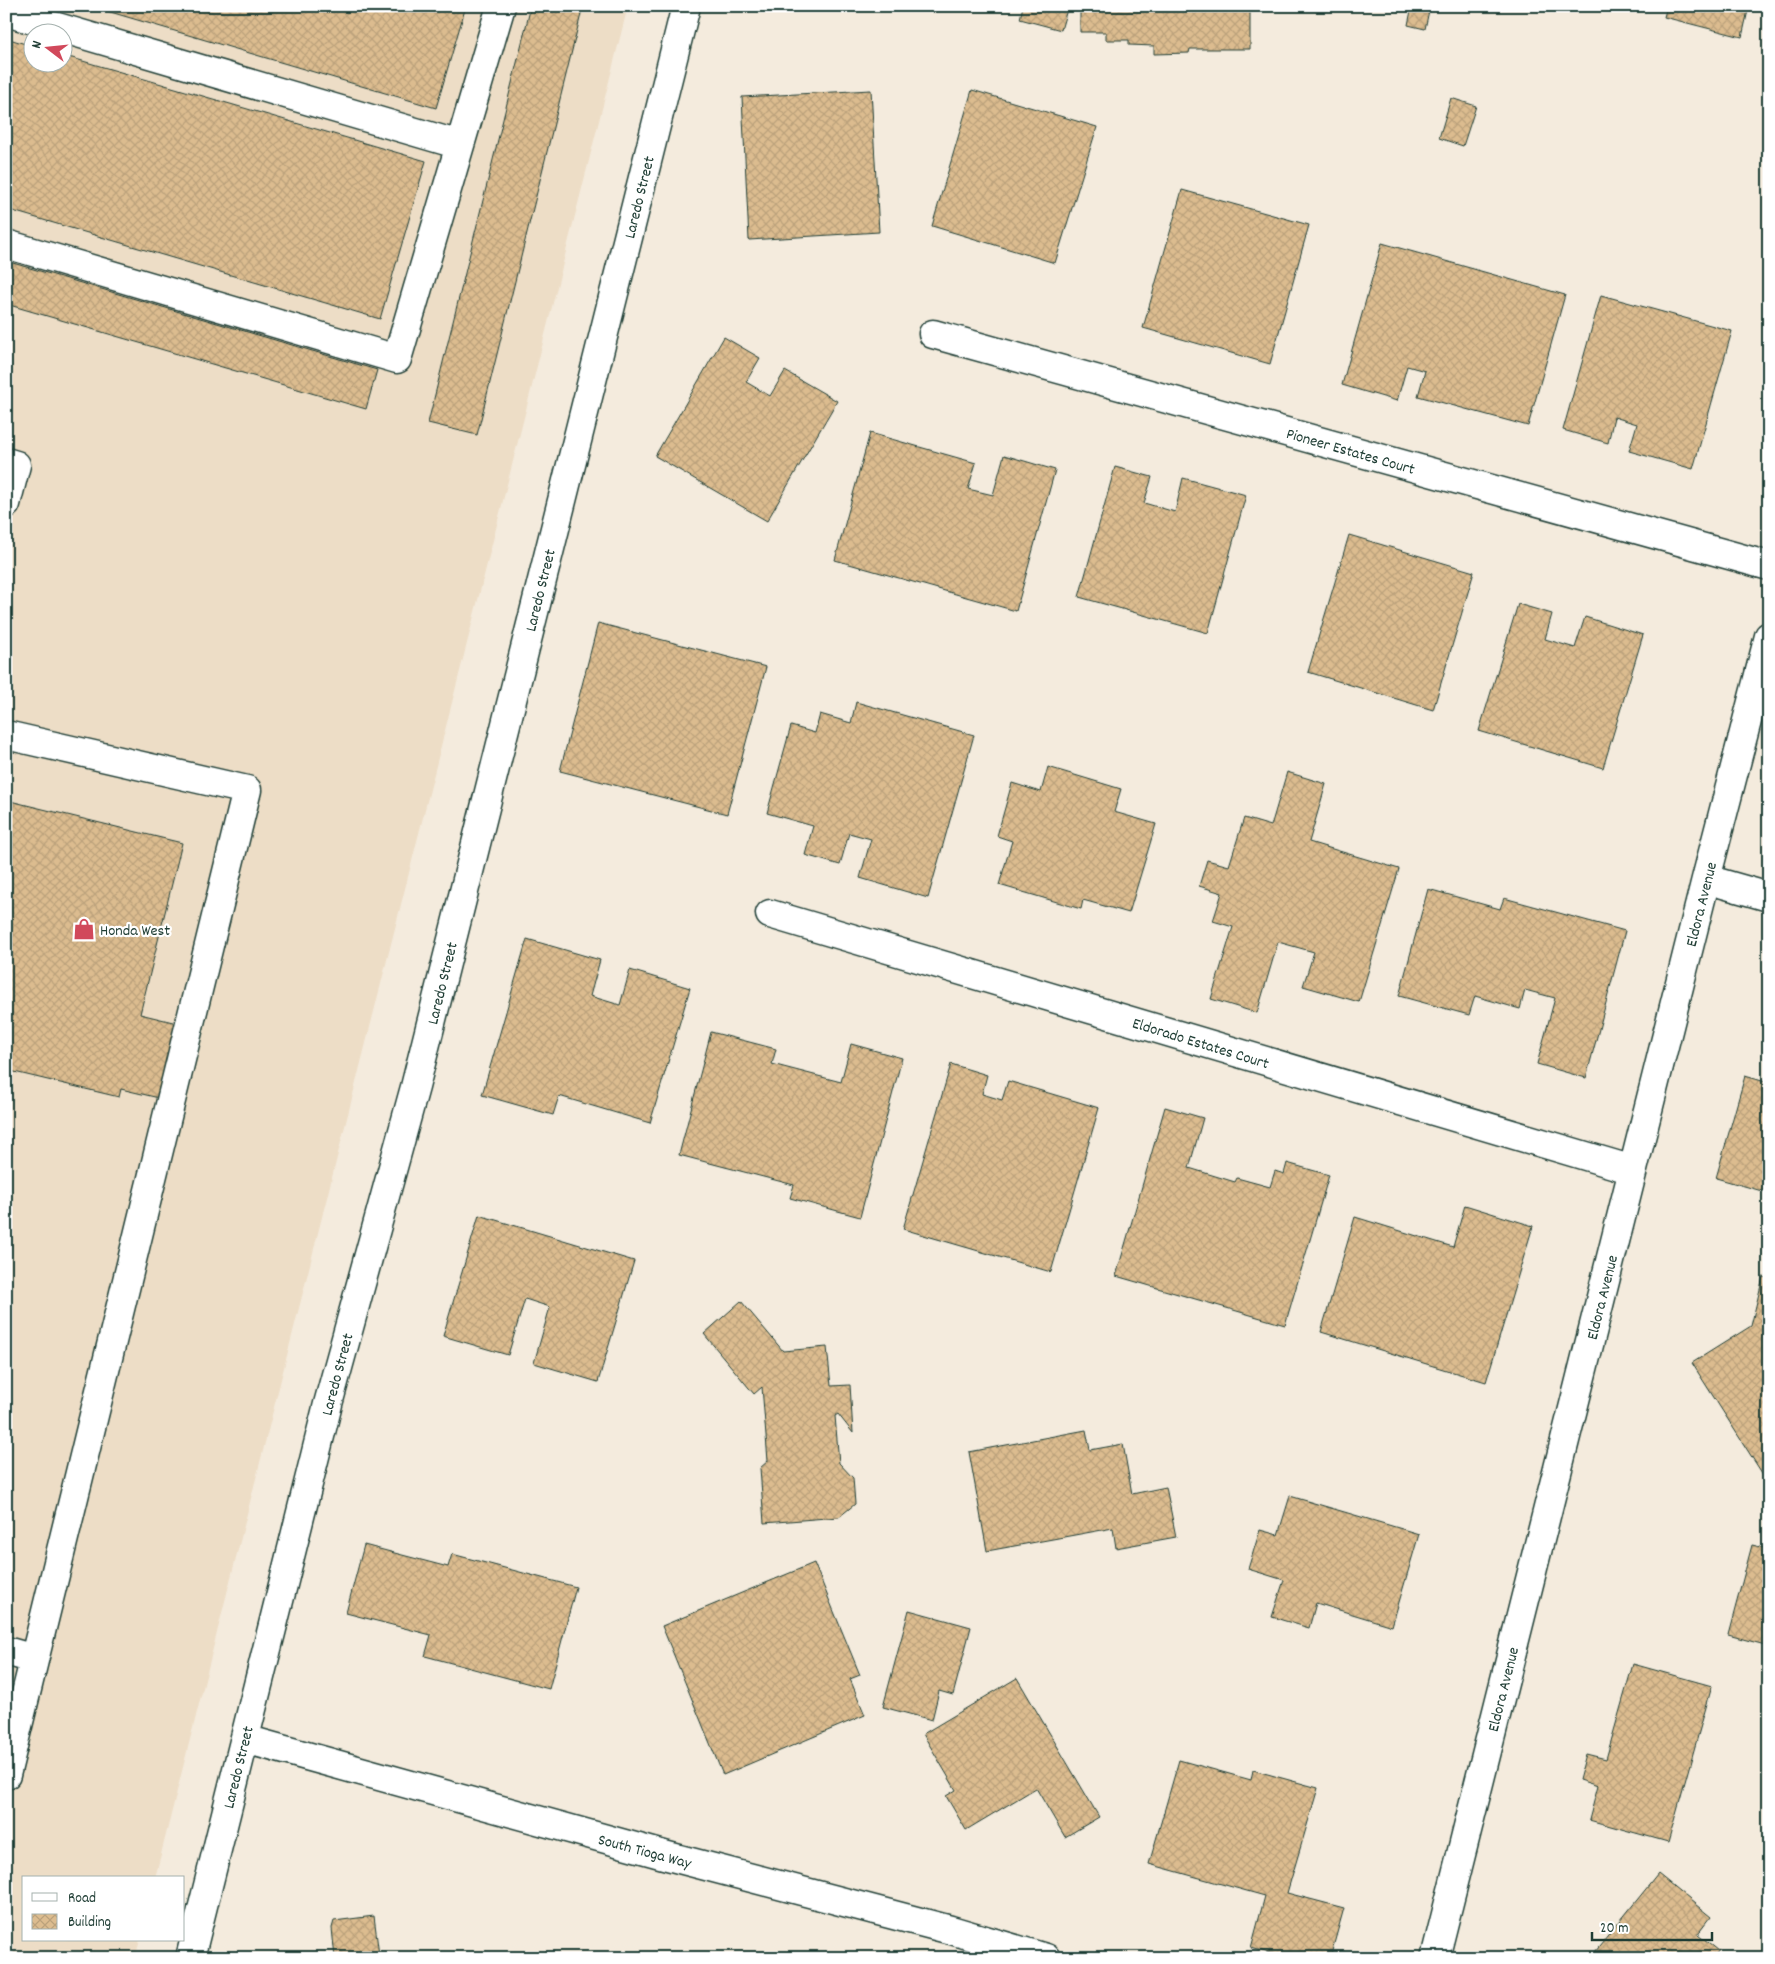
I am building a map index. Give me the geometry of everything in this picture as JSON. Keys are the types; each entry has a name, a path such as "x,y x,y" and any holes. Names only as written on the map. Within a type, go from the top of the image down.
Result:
{"street":[{"path":"6,244 397,359 500,6"},
{"name":"Laredo Street","path":"190,1958 328,1404 417,1077 686,6"},
{"path":"6,12 460,145"},
{"name":"Pioneer Estates Court","path":"933,334 1769,566"},
{"path":"6,462 16,465 6,504"},
{"name":"Eldora Avenue","path":"1435,1958 1706,879 1769,636"},
{"path":"6,735 247,790 6,1775"},
{"path":"1706,879 1769,897"},
{"name":"Eldorado Estates Court","path":"770,914 1633,1170"},
{"path":"6,1651 34,1659"},
{"name":"South Tioga Way","path":"244,1739 654,1853 951,1930 1046,1958"}],"shaded area":[{"path":"6,6 628,6 156,1876 22,1876 22,1942 139,1942 135,1958 6,1958"}],"building":[{"path":"90,6 466,6 436,108"},
{"path":"531,6 583,6 477,435 428,423"},
{"path":"1023,6 1068,6 1061,30 1020,19"},
{"path":"1080,6 1250,6 1250,49 1190,49 1189,53 1154,54 1154,46 1129,45 1129,40 1106,40 1106,32 1080,32"},
{"path":"1412,6 1430,6 1425,29 1408,25"},
{"path":"1667,6 1749,6 1742,37 1664,17"},
{"path":"6,38 22,43 22,72 72,72 72,58 426,161 380,319 6,209"},
{"path":"871,90 879,232 749,240 742,97"},
{"path":"972,90 1097,127 1055,263 932,226"},
{"path":"1451,98 1476,106 1463,146 1439,138"},
{"path":"1182,190 1309,225 1270,364 1143,328"},
{"path":"1382,243 1565,295 1528,426 1418,396 1425,371 1407,366 1397,401 1342,385"},
{"path":"6,261 377,370 366,409 6,304"},
{"path":"1601,295 1732,331 1693,469 1629,451 1637,424 1614,417 1608,443 1563,430"},
{"path":"724,337 760,358 746,382 770,396 785,371 837,401 767,521 655,456"},
{"path":"870,433 976,463 968,489 993,495 1004,455 1055,470 1016,611 835,560"},
{"path":"1115,467 1152,477 1144,503 1175,512 1183,478 1246,495 1208,633 1079,597"},
{"path":"1349,535 1474,572 1433,710 1308,672"},
{"path":"1518,604 1552,614 1545,639 1575,648 1585,617 1643,635 1603,768 1479,731"},
{"path":"598,623 766,667 727,814 560,771"},
{"path":"856,702 974,735 928,898 860,878 871,839 849,833 840,865 805,855 813,826 767,813 791,726 815,733 820,714 851,723"},
{"path":"1048,767 1121,789 1114,812 1156,824 1129,913 1083,900 1081,909 999,885 1012,841 997,836 1012,783 1041,792"},
{"path":"1287,772 1326,784 1309,842 1399,869 1359,1002 1303,986 1314,952 1278,942 1257,1013 1211,999 1233,927 1213,921 1222,893 1199,886 1207,860 1229,866 1244,818 1271,826"},
{"name":"Honda West","path":"6,800 182,843 140,1014 177,1023 159,1098 121,1089 119,1097 6,1070"},
{"path":"1428,889 1500,909 1504,898 1625,931 1586,1078 1537,1064 1555,998 1525,990 1520,1009 1475,996 1469,1015 1399,996"},
{"path":"527,939 600,960 590,996 620,1005 630,970 690,988 650,1123 559,1096 553,1115 482,1095"},
{"path":"711,1032 776,1049 772,1064 841,1082 851,1044 902,1058 860,1217 790,1198 794,1185 679,1155"},
{"path":"951,1064 987,1075 982,1094 1002,1100 1008,1081 1099,1108 1051,1272 903,1229"},
{"path":"1745,1076 1769,1083 1769,1193 1716,1178"},
{"path":"1165,1107 1203,1118 1189,1168 1235,1182 1237,1178 1270,1187 1275,1171 1284,1174 1287,1163 1329,1175 1285,1325 1116,1276"},
{"path":"1465,1205 1533,1226 1486,1382 1321,1332 1355,1217 1453,1247"},
{"path":"479,1215 634,1261 598,1382 534,1363 550,1307 525,1299 508,1355 443,1336"},
{"path":"1763,1277 1769,1278 1769,1484 1692,1363 1751,1326"},
{"path":"741,1301 783,1351 827,1347 831,1386 850,1385 853,1433 838,1414 835,1416 839,1463 853,1478 855,1504 839,1517 764,1523 760,1468 768,1461 762,1387 754,1394 704,1334"},
{"path":"1086,1430 1090,1450 1123,1444 1132,1494 1166,1487 1176,1537 1116,1548 1113,1528 987,1551 969,1452"},
{"path":"1290,1496 1419,1534 1392,1626 1316,1603 1309,1628 1272,1617 1284,1580 1248,1569 1260,1530 1278,1535"},
{"path":"364,1545 448,1567 452,1554 576,1587 549,1689 425,1656 431,1635 346,1613"},
{"path":"1752,1545 1769,1549 1769,1646 1728,1635"},
{"path":"814,1563 860,1675 850,1679 865,1715 723,1775 662,1626"},
{"path":"909,1610 971,1627 953,1695 939,1691 932,1720 883,1707"},
{"path":"1633,1664 1712,1686 1668,1842 1589,1820 1598,1786 1579,1780 1586,1754 1606,1759"},
{"path":"1017,1678 1099,1817 1065,1837 1036,1788 966,1830 946,1796 956,1790 923,1734"},
{"path":"1179,1760 1251,1780 1253,1770 1318,1788 1287,1893 1344,1908 1330,1958 1288,1958 1251,1948 1265,1896 1149,1864"},
{"path":"1658,1874 1711,1917 1698,1934 1719,1951 1714,1958 1602,1958 1595,1952"},
{"path":"374,1916 379,1955 392,1958 335,1958 332,1928 334,1921"}],"place":[{"name":"Honda West","path":"84,929"}]}
